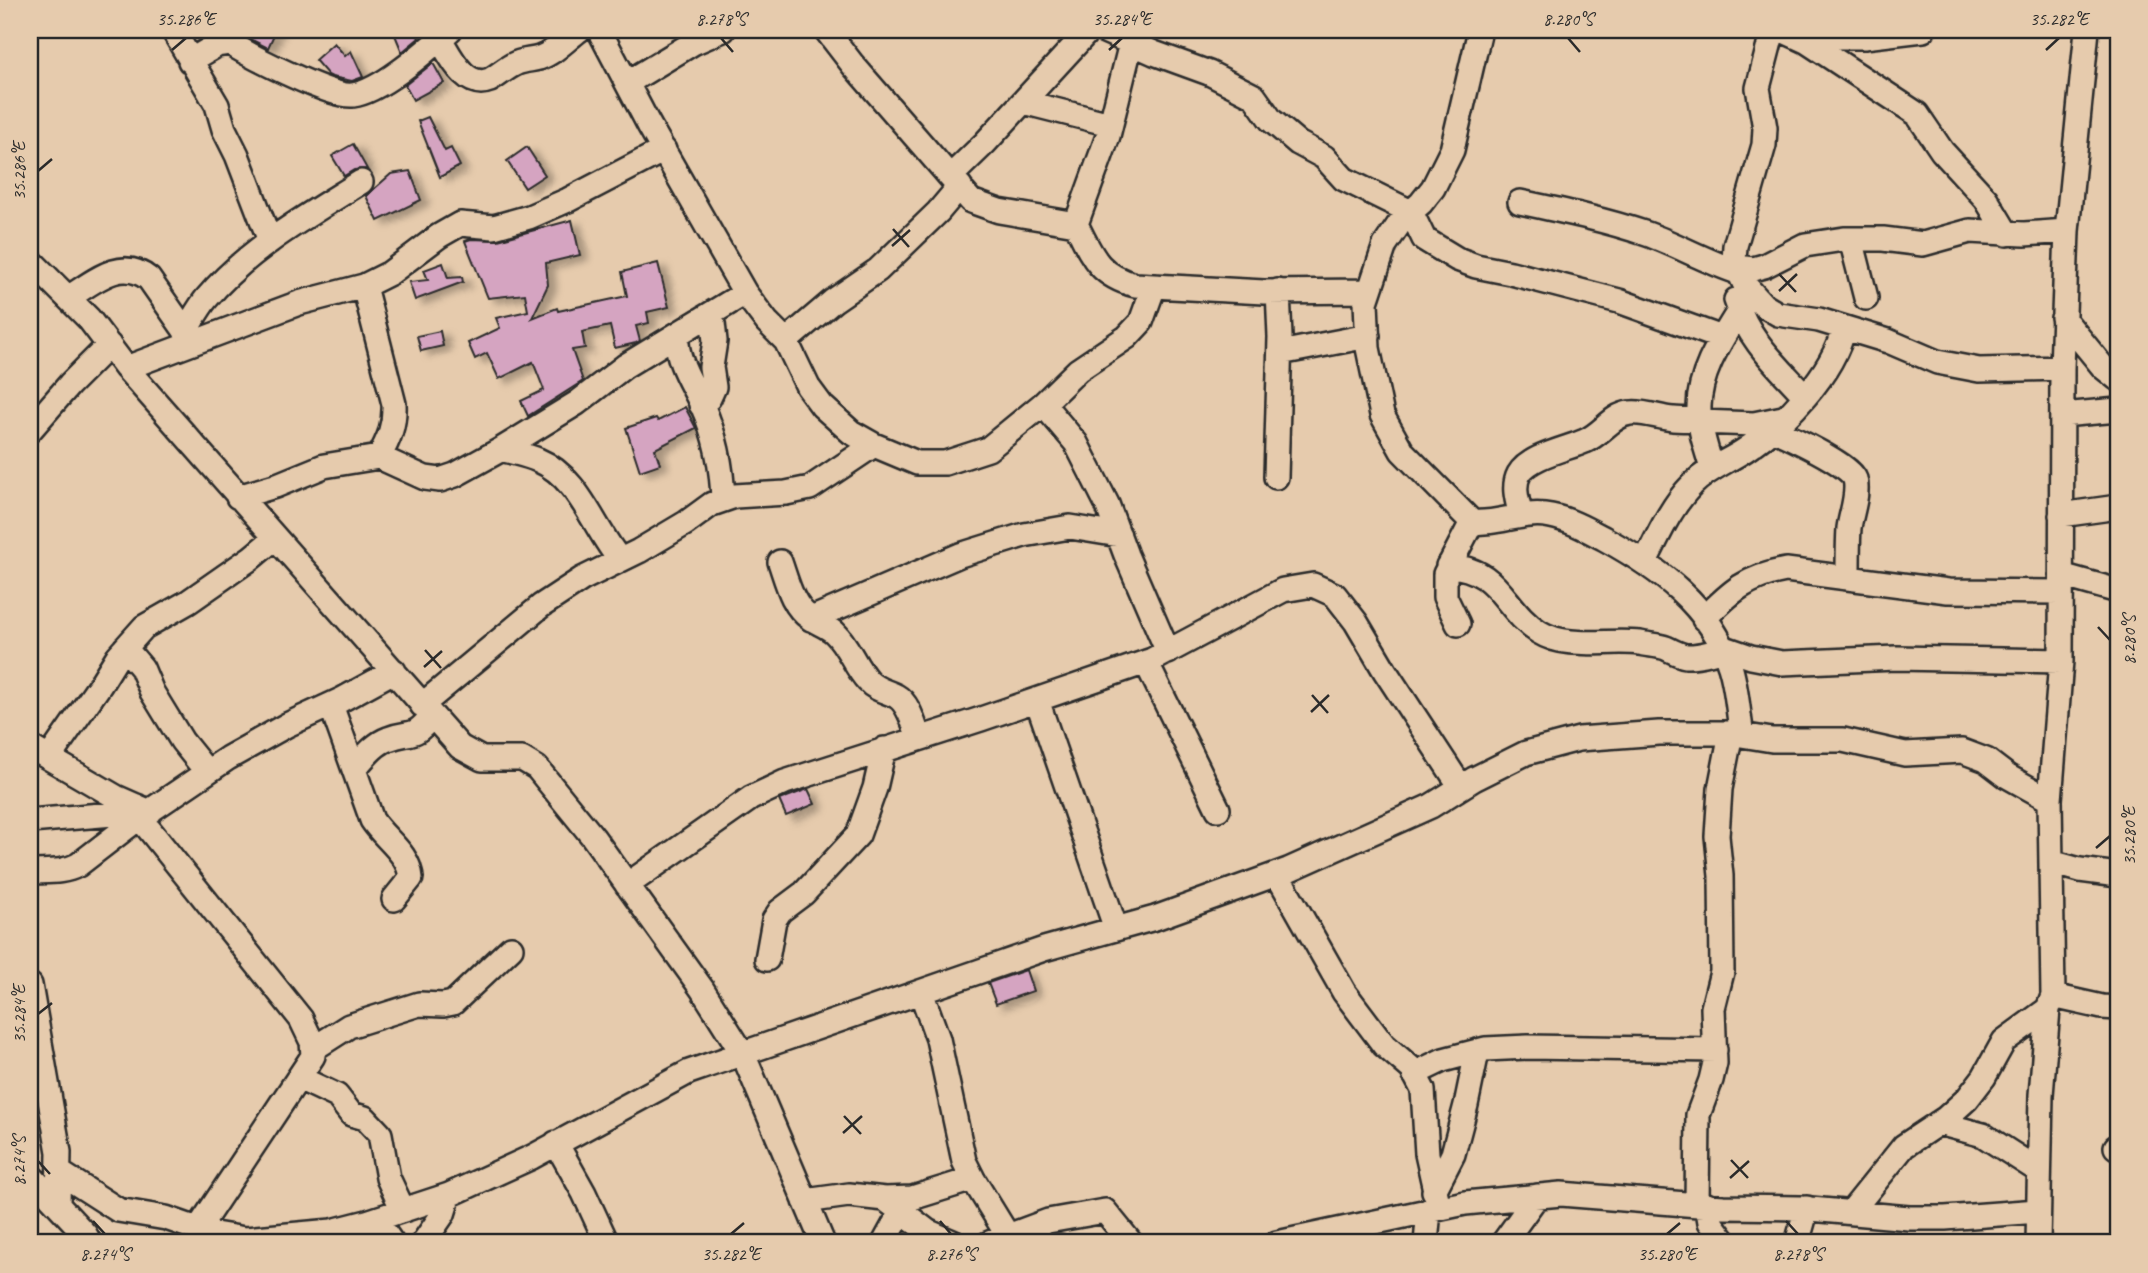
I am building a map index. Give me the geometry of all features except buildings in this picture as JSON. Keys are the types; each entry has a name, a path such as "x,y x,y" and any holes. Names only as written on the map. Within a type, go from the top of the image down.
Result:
{"street":[{"path":"173,30 217,105 224,129 242,166 270,241"},
{"path":"190,61 217,45 230,43 250,56 329,91 352,95 381,83 445,34 461,71 470,79 481,82 492,79 519,62 548,54 579,30"},
{"path":"599,30 745,293 767,322 786,341 808,387 822,406 851,432 874,445 917,463 945,463 988,449 1043,404 1078,370 1127,337 1141,322 1154,286"},
{"path":"627,83 693,43 723,30"},
{"path":"826,30 971,201 999,211 1076,224"},
{"path":"786,341 833,301 878,270 938,212 955,181 985,143 1089,30"},
{"path":"1102,30 1209,73 1254,96 1271,120 1298,143 1324,158 1344,179 1411,212 1424,239 1457,260 1619,301 1721,340 1760,347"},
{"path":"1480,30 1452,150 1433,188 1385,244 1366,302 1368,336 1382,415 1402,451 1472,522 1501,521 1510,516 1548,515 1577,524 1646,562 1689,597 1730,666 1737,734 1720,789 1717,836 1721,876 1722,972 1713,1009 1715,1050 1711,1080 1698,1115 1696,1143 1702,1205 1710,1222 1726,1243"},
{"path":"1773,30 1758,88 1765,128 1763,145 1734,246 1738,316 1760,347 1789,412 1796,440 1849,470 1854,477 1848,577"},
{"path":"1803,33 1864,37 1923,30"},
{"path":"2038,1243 2040,1095 2050,1003 2050,800 2061,661 2063,318 2067,231 2087,30"},
{"path":"1803,33 1917,114 1950,161 1986,199 2007,234"},
{"path":"1130,43 1110,124 1076,224 1102,270 1119,281 1135,285 1278,291 1369,291"},
{"path":"1023,102 1110,124"},
{"path":"126,368 189,337 364,286 390,273 439,236 460,224 494,227 529,217 568,200 664,150"},
{"path":"189,337 206,300 239,266 270,241 361,182"},
{"path":"1520,202 1578,214 1649,235 1734,270 1764,266 1805,245 1852,239 1923,244 1970,231 2007,234 2067,231"},
{"path":"1852,239 1866,298"},
{"path":"30,260 89,318 126,368 460,747 482,758 522,759 537,768 627,885 702,989 743,1054 823,1243"},
{"path":"68,298 107,274 126,269 140,272 149,279 189,337"},
{"path":"1734,270 1763,305 1772,310 1888,341 1937,362 1979,370 2062,368"},
{"path":"364,286 394,404 395,419 391,435 379,457"},
{"path":"1276,477 1280,354 1278,291"},
{"path":"239,497 324,466 379,457 425,478 439,480 455,475 577,403 635,360 745,293"},
{"path":"1697,329 1738,316 1772,310"},
{"path":"701,405 709,398 714,387 711,367 715,341 712,314"},
{"path":"1712,469 1700,421 1702,387 1721,340 1738,316"},
{"path":"2063,318 2103,367 2118,379"},
{"path":"1646,562 1660,532 1691,485 1712,469 1753,446 1789,412 1831,363 1844,328"},
{"path":"676,335 680,362 701,405 718,451 723,477 723,500"},
{"path":"1280,354 1368,336"},
{"path":"30,430 109,345"},
{"path":"1043,404 1076,443 1108,504 1168,652"},
{"path":"2062,415 2118,410"},
{"path":"1521,516 1515,484 1520,471 1547,455 1589,439 1622,415 1632,412 1675,419 1754,424 1789,412"},
{"path":"527,434 544,453 553,470"},
{"path":"354,769 380,743 416,732 427,711 541,606 582,579 687,523 712,504 735,496 786,493 810,488 874,445"},
{"path":"502,449 541,461 563,477 620,560"},
{"path":"2061,515 2118,507"},
{"path":"1458,624 1444,586 1448,566 1472,522"},
{"path":"811,619 960,555 1024,535 1070,527 1119,535"},
{"path":"203,1235 313,1056 313,1042 301,1019 142,812 39,752 144,627 188,602 275,538"},
{"path":"780,562 800,610 833,631 870,683 881,691 900,698 910,714 919,738"},
{"path":"1448,566 1468,568 1479,574 1500,590 1541,634 1576,642 1636,643 1664,647 1685,656 1722,649 1782,663 1896,657 2061,661"},
{"path":"1704,619 1722,599 1742,584 1763,574 1786,570 1948,591 2061,584 2118,591"},
{"path":"627,885 751,798 785,782 1146,662 1283,590 1313,585 1335,596 1356,622 1461,788"},
{"path":"125,648 142,668 152,692 182,741 207,772"},
{"path":"1146,662 1218,809"},
{"path":"30,872 69,869 142,812 207,772 287,725 394,671"},
{"path":"1037,700 1116,929"},
{"path":"331,705 372,820 383,837 401,852 410,866 411,878 394,899"},
{"path":"59,1172 118,1210 166,1218 203,1235 270,1239 332,1231 376,1220 449,1195 556,1143 689,1072 1044,949 1154,918 1277,874 1431,806 1525,753 1579,739 1659,733 1737,734 1772,740 1843,740 1905,754 1962,751 1986,760 2007,776 2050,800"},
{"path":"768,959 774,920 780,911 804,893 858,835 876,788 884,749"},
{"path":"30,821 142,812"},
{"path":"2051,862 2080,870 2118,874"},
{"path":"1277,874 1343,992 1384,1045 1412,1069 1423,1090 1427,1154 1434,1203"},
{"path":"313,1049 349,1026 419,1004 453,1003 511,948"},
{"path":"30,985 59,1152 58,1205"},
{"path":"921,992 938,1039 964,1160 998,1240 1048,1222 1105,1211 1131,1243"},
{"path":"1851,1212 1904,1146 1967,1099 1984,1077 2004,1041 2050,1003 2118,1008"},
{"path":"1414,1074 1443,1060 1485,1049 1528,1047 1715,1050"},
{"path":"1426,1243 1434,1203 1453,1154 1477,1052"},
{"path":"299,1079 337,1096 351,1114 365,1118 380,1133 388,1178 403,1210"},
{"path":"1938,1123 1983,1135 2039,1171"},
{"path":"556,1143 584,1193 607,1243"},
{"path":"30,1175 90,1243"},
{"path":"893,1206 972,1179"},
{"path":"1278,1243 1434,1203 1465,1203 1561,1194 1702,1205 1807,1208 1945,1218 2038,1211"},
{"path":"423,1243 443,1214 449,1195"},
{"path":"806,1201 849,1195 893,1206 936,1237 955,1243"},
{"path":"1503,1243 1537,1196"},
{"path":"884,1243 893,1206"},
{"path":"1797,1243 1807,1208"},
{"path":"376,1220 392,1243"}]}
